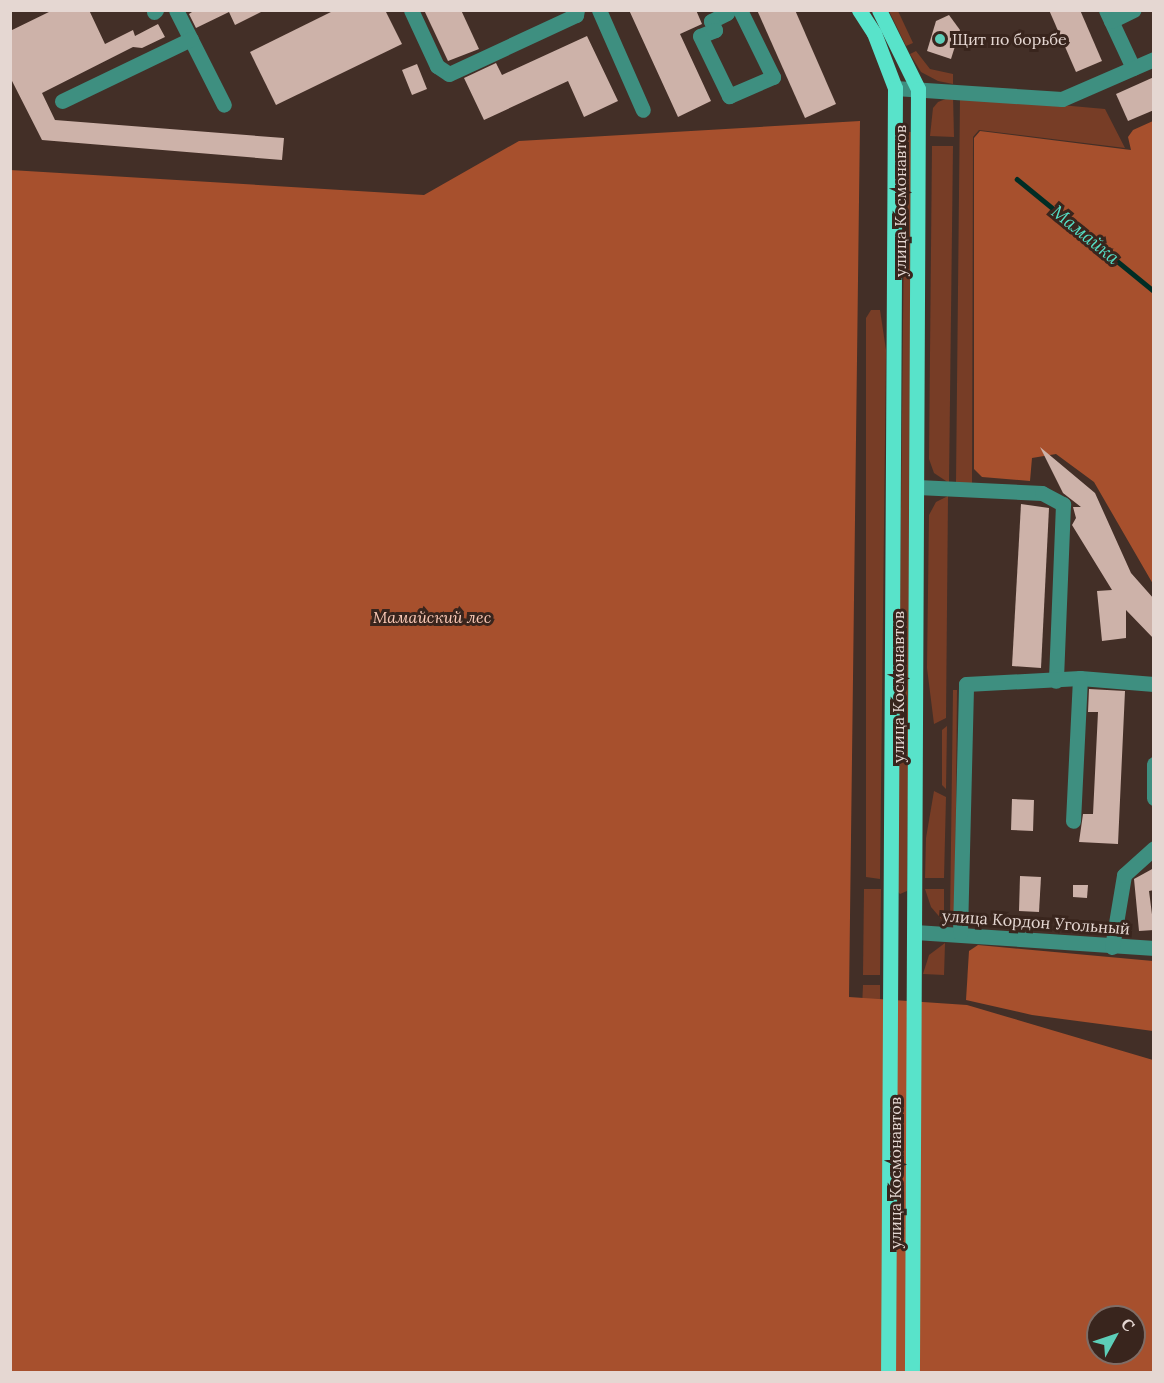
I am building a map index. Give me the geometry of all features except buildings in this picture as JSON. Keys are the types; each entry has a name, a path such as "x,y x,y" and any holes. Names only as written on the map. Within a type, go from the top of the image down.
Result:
{"main road":[{"name":"улица Космонавтов","path":"860,10 874,33 895,88 888,1372"},
{"name":"улица Космонавтов","path":"879,10 918,89 912,1372"}],"street":[{"path":"176,10 224,105"},
{"path":"411,10 437,66 449,74 576,15 577,10"},
{"path":"599,10 643,110"},
{"path":"1133,68 1108,16 1134,10"},
{"path":"732,11 772,77 729,96 700,36 715,30 711,21 732,11"},
{"path":"62,101 191,39"},
{"path":"895,88 1062,99 1154,59"},
{"path":"917,487 1042,493 1063,504 1056,681"},
{"path":"1073,821 1080,678"},
{"path":"960,933 966,684 1080,678 1154,684"},
{"path":"1154,764 1154,798"},
{"path":"1112,947 1124,875 1154,848"},
{"name":"улица Кордон Угольный","path":"915,932 960,933 1112,947 1154,948"}],"shaded area":[{"path":"889,11 898,11 913,43 906,46"},
{"path":"916,51 930,69 953,74 953,84 938,81 921,72 910,54"},
{"path":"953,96 954,137 930,136 933,108 938,102"},
{"path":"960,96 1105,109 1125,148 979,130 973,137 972,484 956,483"},
{"path":"905,132 915,132 907,891 900,894 897,891"},
{"path":"932,146 953,146 949,483 934,473 929,459"},
{"path":"871,310 880,310 886,350 880,879 866,877 866,318"},
{"path":"948,496 946,718 934,724 927,668 929,515 936,502"},
{"path":"953,690 957,690 955,918 950,922"},
{"path":"947,726 946,789 942,785 942,730"},
{"path":"934,791 946,797 944,878 925,878 926,838"},
{"path":"864,889 881,889 880,975 863,975"},
{"path":"925,889 944,889 944,922 931,907"},
{"path":"945,943 944,975 923,974 929,955"},
{"path":"863,985 880,985 880,1038 859,1077"}],"green space":[{"name":"Мамайский лес","path":"860,121 849,997 967,1005 1153,1060 1153,1372 11,1372 10,170 424,195 519,141"},
{"path":"1153,121 1153,584 1094,482 1056,454 1032,458 1030,481 982,477 974,469 974,138 980,131 1131,150 1128,137 1133,130"},
{"path":"978,945 1153,961 1153,1031 1032,1015 966,1000 969,951"}],"waterway":[{"name":"Мамайка","path":"1017,179 1154,291"}],"place":[{"name":"Щит по борьбе","path":"940,39"}]}
